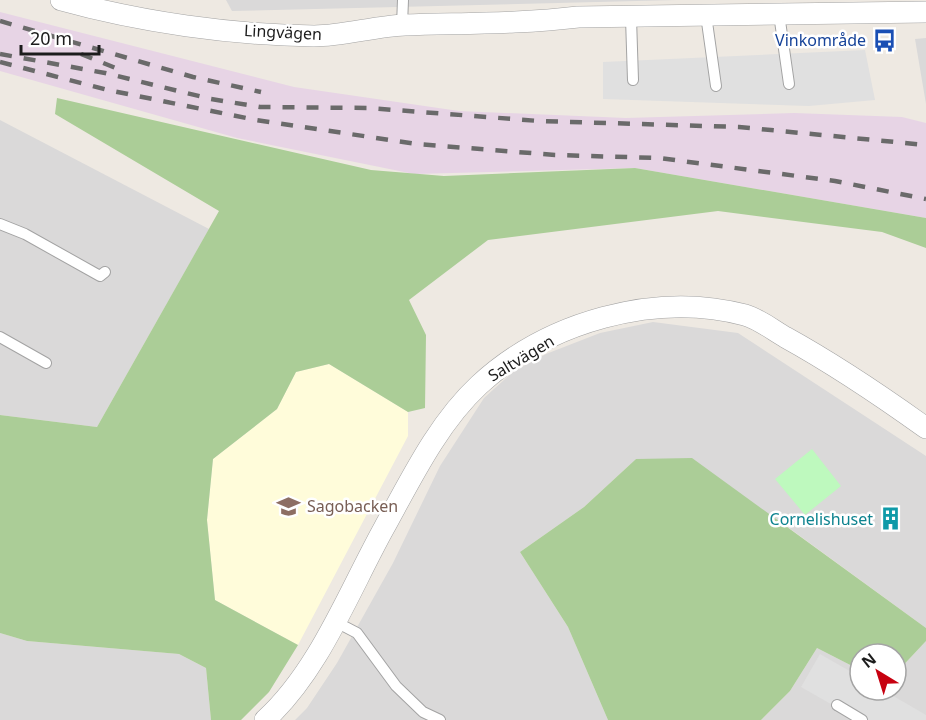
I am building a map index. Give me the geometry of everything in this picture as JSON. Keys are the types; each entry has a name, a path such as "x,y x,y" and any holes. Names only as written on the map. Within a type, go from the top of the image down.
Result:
{"street":[{"name":"Lingvägen","path":"61,0 95,10 219,29 316,36 402,25 524,23 578,9 632,18 674,8 706,15 926,12"},
{"name":"Saltvägen","path":"265,720 294,688 435,441 478,385 507,363 541,343 594,318 654,308 703,309 747,315 842,369 926,428"}],"lane":[{"path":"402,25 403,0"},
{"path":"779,14 789,84"},
{"path":"706,15 716,86"},
{"path":"632,18 633,80"},
{"path":"0,224 25,234 100,276 105,272"},
{"path":"0,337 46,363"},
{"path":"334,621 357,633 396,686 423,712 440,720"},
{"path":"837,705 862,720"}],"shaded area":[{"path":"226,0 677,0 232,11"},
{"path":"0,12 294,87 459,111 626,118 794,113 902,117 926,123 926,218 635,168 414,174 237,138 0,71"},
{"path":"926,38 926,104 915,39"},
{"path":"865,50 875,100 809,106 603,99 603,62"},
{"path":"0,120 209,229 97,427 0,415"},
{"path":"653,322 738,333 926,456 926,628 785,525 636,459 584,507 520,552 568,627 608,720 295,720 307,708 337,663 393,563 440,466 484,398 514,371 546,354 600,333"},
{"name":"Sagobacken","path":"329,364 408,412 408,436 298,645 215,600 207,520 213,459 277,409 296,372"},
{"path":"0,633 27,641 179,654 206,668 211,720 0,720"},
{"path":"926,641 926,720 761,720 790,691 817,648 848,664 848,702 908,702 908,660"},
{"path":"820,654 848,670 848,702 904,702 926,715 926,720 859,720 801,687"}],"green space":[{"path":"57,98 371,170 444,176 635,168 926,218 926,248 882,232 718,211 488,240 409,300 426,335 425,408 408,412 329,364 296,372 277,409 213,459 207,520 215,600 298,645 269,692 241,720 211,720 206,668 179,654 27,641 0,633 0,415 97,427 219,211 55,114"},
{"path":"812,449 841,486 805,515 775,479"},
{"path":"692,458 926,628 926,641 908,660 908,642 848,642 848,664 817,648 790,691 761,720 608,720 568,627 520,552 584,507 636,459"}],"railway":[{"path":"0,21 193,77 261,92"},
{"path":"0,54 105,73 211,99 260,107 369,108 539,121 739,127 926,145"},
{"path":"81,54 123,71"},
{"path":"0,62 108,90 256,120 417,144 555,155 659,158 835,181 926,199"}],"place":[{"name":"Vinkområde","path":"884,40"},
{"name":"Sagobacken","path":"289,506"},
{"name":"Cornelishuset","path":"891,519"}]}
